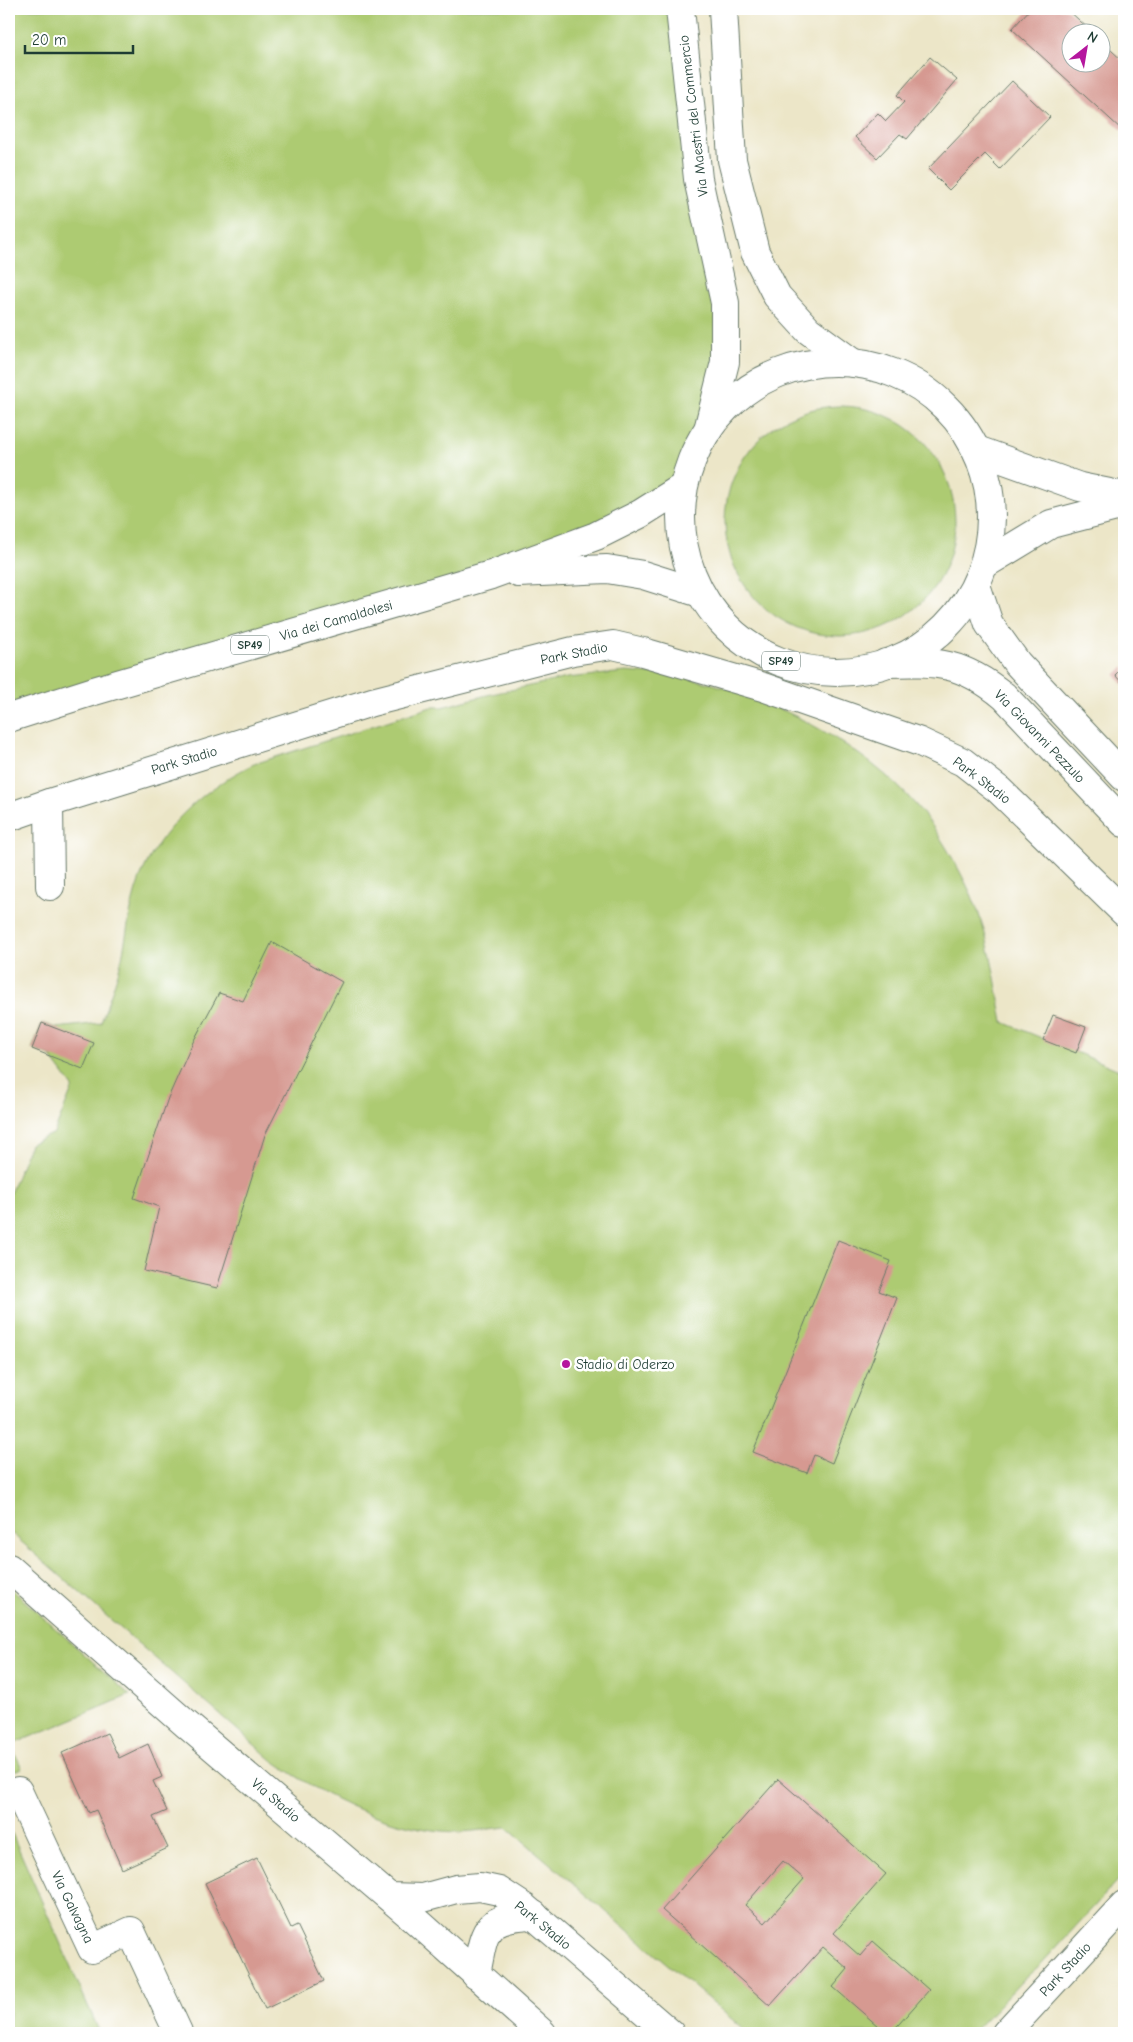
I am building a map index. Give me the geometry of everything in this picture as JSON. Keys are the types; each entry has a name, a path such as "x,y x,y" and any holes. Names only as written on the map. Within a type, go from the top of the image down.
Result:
{"street":[{"name":"Via Maestri del Commercio","path":"680,9 698,179 725,303 725,362 708,430"},
{"path":"723,9 732,160 755,252 777,296 808,330 853,363"},
{"name":"SP49","path":"853,363 891,372 926,390 955,417 977,450 989,487 992,526 981,574 970,598 946,628 908,656 863,671 815,672 769,658 730,631 700,593 686,559 680,523 683,487 692,457 708,430 736,398 771,376 811,364 853,363"},
{"path":"977,450 1080,487 1124,496"},
{"name":"Via dei Camaldolesi","path":"9,718 94,691 491,575 596,536 640,514 683,487"},
{"name":"SP49","path":"981,574 1051,524 1124,505"},
{"name":"Via dei Camaldolesi","path":"491,575 607,569 643,575 700,593"},
{"path":"981,574 989,624 1017,663 1124,777"},
{"name":"Park Stadio","path":"9,817 372,702 574,651 612,646 643,652 763,686 920,742 963,762 999,790 1124,912"},
{"name":"Via Giovanni Pezzulo","path":"886,663 926,662 957,668 984,680 1017,710 1124,823"},
{"path":"49,803 50,886"},
{"name":"Via Stadio","path":"9,1568 389,1897 542,2033"},
{"name":"Via Galvagna","path":"9,1796 18,1792 92,1949 131,1931 178,2032"},
{"name":"Park Stadio","path":"389,1897 424,1898 456,1889 480,1887 500,1891 534,1915 670,2033"},
{"name":"Park Stadio","path":"1006,2033 1124,1905"},
{"path":"476,1975 483,1939 494,1923 510,1916 534,1915"}],"green space":[{"path":"9,9 680,9 725,303 708,430 692,457 683,487 596,536 9,708"},
{"path":"840,406 873,411 884,415 913,432 929,448 941,467 950,488 955,521 950,554 946,565 929,594 913,610 894,622 873,631 840,636 807,631 796,627 767,610 751,594 739,575 730,554 725,521 730,488 734,477 751,448 767,432 786,420 807,411"},
{"name":"Stadio di Oderzo","path":"626,672 689,679 737,691 793,715 821,730 872,764 895,784 923,813 946,847 966,883 987,941 1003,1022 1124,1072 1124,1874 1041,1964 972,2033 748,2033 507,1827 458,1832 432,1830 383,1819 337,1799 272,1760 9,1531 9,1196 30,1144 54,1133 73,1087 50,1056 32,1049 42,1023 56,1028 101,1023 120,966 136,890 144,869 164,836 176,821 205,794 220,783 254,764 431,707 442,707 487,695 567,678"},
{"path":"9,1587 130,1695 11,1745 22,1768 9,1773"},
{"path":"9,1827 100,2033 9,2033"}],"building":[{"path":"1030,9 1067,9 1081,22 1060,22 1060,72 1110,72 1110,49 1124,62 1124,128 1122,130 1012,29"},
{"path":"930,57 957,80 907,139 900,134 877,158 855,137 878,113 886,121 904,102 897,95"},
{"path":"1012,81 1050,117 1000,169 985,154 949,190 928,169"},
{"path":"1124,666 1124,685 1115,675"},
{"path":"272,942 342,982 265,1135 217,1288 144,1271 159,1207 134,1198 168,1098 193,1042 219,993 243,1001"},
{"path":"1053,1015 1086,1027 1076,1053 1043,1040"},
{"path":"42,1023 94,1043 83,1069 32,1049"},
{"path":"838,1240 891,1261 879,1291 897,1298 832,1463 814,1455 807,1473 753,1452"},
{"path":"107,1733 119,1758 148,1744 162,1777 153,1781 167,1811 153,1817 168,1848 122,1869 96,1810 89,1813 62,1753"},
{"path":"778,1779 886,1874 834,1933 860,1956 873,1941 929,1990 891,2033 886,2033 833,1987 848,1969 823,1947 770,2006 662,1910","holes":["783,1861 804,1879 765,1923 745,1905"]},
{"path":"257,1858 291,1928 297,1925 324,1981 265,2009 205,1883"}],"place":[{"name":"Stadio di Oderzo","path":"566,1364"}]}
